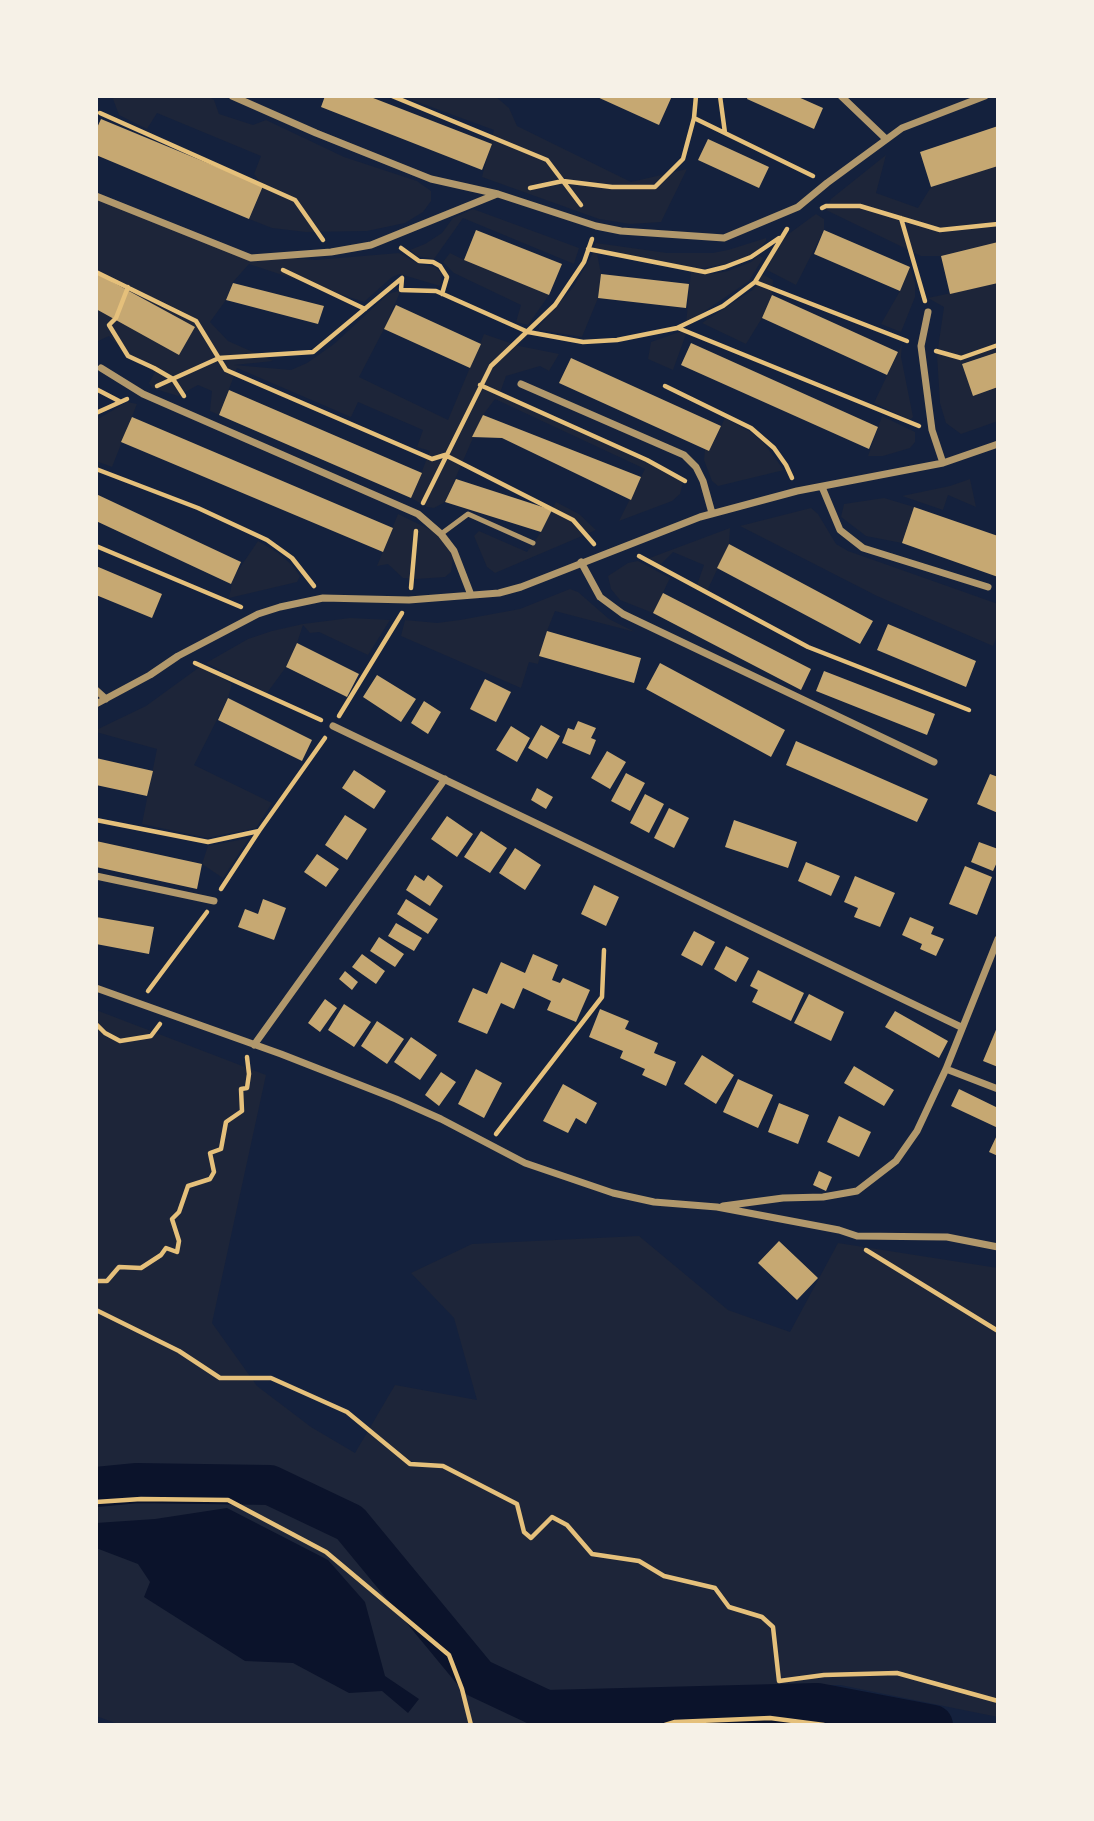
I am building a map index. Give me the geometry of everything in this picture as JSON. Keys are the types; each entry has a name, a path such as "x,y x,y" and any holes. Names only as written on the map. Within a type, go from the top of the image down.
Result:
{"street":[{"path":"232,96 316,134 431,179 498,194 596,226 621,231 724,238 798,207 902,128 985,96"},
{"path":"841,96 886,139"},
{"path":"96,196 251,258 331,252 371,245 498,194"},
{"path":"928,312 921,346 932,430 943,463"},
{"path":"101,368 143,394 418,513 441,534 454,551 471,596"},
{"path":"521,384 684,455 696,467 712,513"},
{"path":"96,704 150,675 178,656 258,614 280,607 323,598 409,600 499,593 521,587 607,551 712,513 797,491 943,463 998,444"},
{"path":"822,487 840,530 863,548 988,587"},
{"path":"581,562 600,597 623,614 934,762"},
{"path":"96,690 106,699"},
{"path":"333,726 961,1027"},
{"path":"254,1045 445,779"},
{"path":"96,876 214,901"},
{"path":"716,1207 783,1198 824,1197 857,1191 896,1161 917,1131 946,1069 998,939"},
{"path":"96,988 396,1099 526,1163 613,1193 654,1202 716,1207 839,1230 857,1236 947,1237 998,1247"},
{"path":"946,1069 998,1089"}],"lane":[{"path":"441,534 468,514 533,543"}],"path":[{"path":"142,1005 151,985 183,946 333,726 409,600 418,513 480,385 491,366 555,305 584,262 596,226 548,160 392,96"},
{"path":"498,194 563,181 612,187 655,187 683,159 694,118 696,96"},
{"path":"719,96 726,134"},
{"path":"100,113 295,200 331,252"},
{"path":"694,118 827,183"},
{"path":"816,212 826,206 860,206 940,230 998,225"},
{"path":"901,218 928,312"},
{"path":"588,249 705,271 751,257 795,224"},
{"path":"96,413 219,358 313,352 402,278 401,290 436,291 528,332 583,342 617,340 677,328 723,306 755,282 783,235"},
{"path":"391,237 405,252 419,261 433,262 440,266 447,277 442,294"},
{"path":"282,269 365,309"},
{"path":"96,272 196,321 226,370 432,459 445,456 572,520 594,545 607,551"},
{"path":"755,282 921,346 961,358 998,345"},
{"path":"128,287 116,318 109,326 128,356 173,379 194,415"},
{"path":"677,328 932,430"},
{"path":"480,385 646,460 683,478 690,486 707,494"},
{"path":"665,386 751,428 780,456 797,491"},
{"path":"96,389 120,401"},
{"path":"96,469 198,508 267,540 292,558 323,598"},
{"path":"629,545 641,558 808,647 969,710"},
{"path":"96,547 258,614"},
{"path":"178,656 333,726"},
{"path":"96,820 208,842 259,831"},
{"path":"489,1143 602,997 604,950"},
{"path":"96,1024 105,1033 120,1041 151,1036"},
{"path":"96,1281 107,1281 119,1266 141,1268 161,1255 166,1248 177,1252 178,1241 172,1219 179,1212 188,1186 210,1179 214,1172 210,1153 221,1149 226,1122 242,1111 242,1090 247,1087 249,1074 247,1057"},
{"path":"857,1236 860,1247 998,1331"},
{"path":"96,1310 178,1350 220,1378 271,1378 347,1412 410,1464 443,1466 517,1504 524,1532 531,1538 552,1517 567,1525 592,1554 639,1561 664,1576 715,1588 729,1607 762,1617 773,1627 779,1681 824,1675 897,1673 998,1701"},
{"path":"96,1502 141,1499 228,1500 326,1552 449,1655 462,1689 471,1725"},
{"path":"665,1725 675,1722 770,1718 824,1725"}],"shaded area":[{"path":"115,96 208,96 214,100 219,114 253,125 266,120 344,157 417,181 431,191 431,201 423,212 405,223 367,231 306,232 272,228 249,219 263,186 254,174 261,156 157,113 147,129 119,115 113,99"},
{"path":"495,96 509,108 517,126 631,182 687,169 661,222 630,224 599,219 482,177 494,130 404,97"},
{"path":"886,155 876,193 918,208 931,187 998,166 998,242 941,256 921,256 826,210 831,199"},
{"path":"96,196 251,258 250,263 274,256 315,260 399,253 419,264 435,267 442,274 440,286 400,274 392,277 364,302 249,264 233,282 226,300 210,322 228,341 273,361 234,365 291,370 307,363 334,344 388,294 401,290 359,377 448,420 484,334 519,346 559,354 549,371 540,366 506,376 500,393 673,475 683,483 680,494 672,501 619,521 645,469 495,399 483,415 445,502 434,508 427,507 411,498 430,451 417,447 423,430 358,402 351,417 237,368 219,415 210,411 212,391 198,385 178,396 152,388 149,383 155,372 128,356 109,336 96,342"},
{"path":"473,209 579,248 574,264 463,218 434,259 417,256 410,250 442,233 453,218"},
{"path":"816,214 824,219 824,230 796,285 767,270 779,241"},
{"path":"766,238 760,248 747,257 699,269 593,248 596,243 667,253 713,253"},
{"path":"450,253 549,295 528,325 516,322 521,305 454,273 443,262"},
{"path":"593,253 597,253 601,274 598,298 582,337 539,330 539,326 574,286"},
{"path":"759,255 763,258 749,281 686,324 691,271 712,274 728,271 751,262"},
{"path":"910,267 915,283 915,297 901,332 881,324"},
{"path":"762,274 773,280 772,295 746,344 702,323 754,289"},
{"path":"998,283 998,352 962,365 973,396 998,387 998,421 961,434 946,423 940,403 937,355 944,307 928,298"},
{"path":"685,330 686,334 673,370 648,359 651,342"},
{"path":"902,344 901,357 913,417 910,420 874,403"},
{"path":"127,402 137,404 112,467 96,461 96,420"},
{"path":"882,416 915,432 915,442 910,448 883,456 868,456"},
{"path":"725,418 763,442 784,470 718,486 712,481 704,460 705,449 709,451"},
{"path":"970,479 976,507 948,495 943,510 902,496 950,486"},
{"path":"884,498 914,507 902,543 866,536 841,517 844,504"},
{"path":"556,502 579,514 596,530 495,573 487,567 474,536 479,531 527,552"},
{"path":"811,508 818,514 836,544 848,551 998,604 998,634 993,646 877,596 740,526"},
{"path":"398,514 435,532 446,544 453,558 451,572 445,577 403,578 388,564 377,566"},
{"path":"730,528 729,544 707,591 697,585 704,565 673,552 660,565 647,559"},
{"path":"258,541 292,565 300,576 297,582 229,598 233,578"},
{"path":"638,561 670,578 653,613 620,600 611,589 608,576 628,563"},
{"path":"570,589 578,592 609,619 635,632 555,611 538,664 529,662 521,688 401,636 405,620 437,623 520,609"},
{"path":"350,618 390,620 368,655 319,632 310,633 303,625 286,667 267,693 206,663 248,639 272,631 303,624"},
{"path":"201,666 232,684 228,698 194,765 272,803 256,828 207,838 142,824 157,749 96,732 146,706"},
{"path":"249,838 223,878 202,864 208,846"},
{"path":"96,1010 266,1075 212,1323 257,1386 311,1427 355,1453 395,1385 477,1400 454,1318 411,1273 472,1244 639,1236 728,1310 790,1332 838,1243 998,1268 998,1717 840,1685 744,1687 544,1701 482,1670 361,1523 271,1477 144,1474 96,1481"},
{"path":"138,1490 266,1498 346,1537 472,1685 525,1715 803,1714 874,1725 121,1725 96,1716 96,1494"},
{"path":"227,1508 328,1560 365,1602 385,1676 419,1699 408,1713 382,1691 349,1693 293,1663 245,1661 144,1597 150,1582 138,1564 96,1548 96,1523 155,1519"}],"building":[{"path":"325,96 368,96 492,144 482,170 321,107"},
{"path":"595,96 672,96 659,125"},
{"path":"748,96 796,96 823,108 814,129 747,99"},
{"path":"101,119 263,186 249,219 96,155 96,130"},
{"path":"998,126 998,166 931,187 920,152"},
{"path":"708,139 769,167 759,188 698,160"},
{"path":"476,230 562,264 549,295 464,260"},
{"path":"824,230 910,267 900,291 814,254"},
{"path":"998,242 998,283 950,294 941,256"},
{"path":"96,273 195,327 179,355 96,309"},
{"path":"601,274 689,284 686,308 598,298"},
{"path":"233,283 324,306 318,324 226,300"},
{"path":"772,295 898,352 887,375 762,318"},
{"path":"396,305 481,344 470,368 384,329"},
{"path":"691,343 878,427 869,449 681,365"},
{"path":"998,352 998,387 973,396 962,364"},
{"path":"571,358 721,426 709,451 559,383"},
{"path":"229,390 422,473 411,498 219,415"},
{"path":"483,415 641,477 631,500 502,438 472,437"},
{"path":"132,417 393,528 383,552 121,442"},
{"path":"456,479 552,510 541,532 445,502"},
{"path":"96,494 241,562 231,584 96,521"},
{"path":"914,507 998,536 998,577 902,543"},
{"path":"729,544 873,621 860,644 717,568"},
{"path":"96,566 162,594 152,618 96,595"},
{"path":"663,593 811,669 801,690 653,613"},
{"path":"888,624 976,661 966,687 877,650"},
{"path":"547,631 641,658 634,683 539,656"},
{"path":"297,643 359,674 347,697 286,667"},
{"path":"660,663 785,730 771,757 646,689"},
{"path":"824,671 935,714 927,735 816,691"},
{"path":"377,675 416,699 401,722 363,697"},
{"path":"485,679 511,692 496,722 470,709"},
{"path":"228,698 312,740 302,761 218,720"},
{"path":"424,701 441,712 428,734 411,723"},
{"path":"578,721 596,728 591,738 596,740 590,755 562,743 568,728 574,730"},
{"path":"541,725 560,736 547,759 528,748"},
{"path":"511,726 530,738 517,762 496,750"},
{"path":"796,741 928,799 917,822 786,765"},
{"path":"607,751 626,762 610,789 591,778"},
{"path":"96,758 153,771 147,796 96,785"},
{"path":"354,770 386,791 374,809 342,788"},
{"path":"626,773 645,783 630,811 611,801"},
{"path":"990,774 998,777 998,813 977,804"},
{"path":"537,788 553,797 546,809 531,800"},
{"path":"645,794 664,804 649,833 630,823"},
{"path":"669,808 689,818 674,848 654,838"},
{"path":"345,815 367,829 347,860 325,845"},
{"path":"447,816 473,834 457,857 431,839"},
{"path":"734,820 797,842 788,868 725,847"},
{"path":"481,831 507,848 490,873 464,857"},
{"path":"96,841 202,864 197,889 96,867"},
{"path":"979,842 998,849 998,860 993,871 971,862"},
{"path":"515,848 541,865 525,890 499,873"},
{"path":"317,854 339,869 326,887 304,872"},
{"path":"806,862 840,876 831,896 798,881"},
{"path":"965,866 992,877 977,915 949,904"},
{"path":"415,875 424,881 428,875 443,886 430,906 406,890"},
{"path":"855,876 895,893 880,927 854,917 858,908 844,902"},
{"path":"594,885 619,897 606,926 581,914"},
{"path":"263,899 286,908 274,940 238,927 245,909 258,914"},
{"path":"406,899 438,919 428,934 397,914"},
{"path":"96,917 154,927 149,954 96,944"},
{"path":"910,917 934,927 931,934 944,939 936,956 920,949 922,944 902,935"},
{"path":"396,923 422,938 414,951 388,936"},
{"path":"694,931 715,942 702,966 681,955"},
{"path":"379,937 404,954 395,967 370,951"},
{"path":"726,946 749,958 736,982 714,969"},
{"path":"362,954 385,971 376,984 352,967"},
{"path":"533,954 558,965 552,980 560,983 563,978 590,990 576,1022 547,1010 551,1001 523,988 514,1009 501,1003 487,1034 458,1022 473,988 487,994 501,962 525,973"},
{"path":"758,970 804,993 791,1021 752,1002 758,990 750,986"},
{"path":"345,971 358,982 352,990 339,979"},
{"path":"809,994 844,1012 831,1041 794,1023"},
{"path":"325,999 337,1008 320,1032 308,1023"},
{"path":"344,1004 371,1022 354,1047 328,1030"},
{"path":"600,1009 629,1021 625,1029 658,1043 654,1053 676,1062 666,1086 642,1075 645,1069 620,1058 623,1051 589,1037"},
{"path":"895,1011 948,1041 939,1058 885,1027"},
{"path":"377,1021 404,1039 387,1064 361,1046"},
{"path":"998,1025 998,1067 983,1061"},
{"path":"411,1037 437,1055 420,1080 394,1062"},
{"path":"702,1055 734,1075 716,1104 684,1084"},
{"path":"854,1066 894,1090 884,1106 844,1083"},
{"path":"476,1069 502,1083 484,1118 458,1104"},
{"path":"441,1072 456,1082 439,1106 425,1095"},
{"path":"738,1079 773,1095 758,1128 723,1112"},
{"path":"563,1084 597,1103 586,1124 576,1118 568,1133 543,1121"},
{"path":"959,1089 998,1108 998,1128 951,1106"},
{"path":"779,1103 809,1115 798,1144 768,1132"},
{"path":"839,1116 871,1132 859,1157 827,1142"},
{"path":"998,1133 998,1156 989,1152"},
{"path":"819,1171 832,1177 826,1191 813,1185"},
{"path":"779,1241 818,1278 797,1300 758,1263"}],"waterway":[{"path":"96,1487 137,1483 270,1485 350,1523 478,1678 546,1710 817,1703 933,1725"}]}
